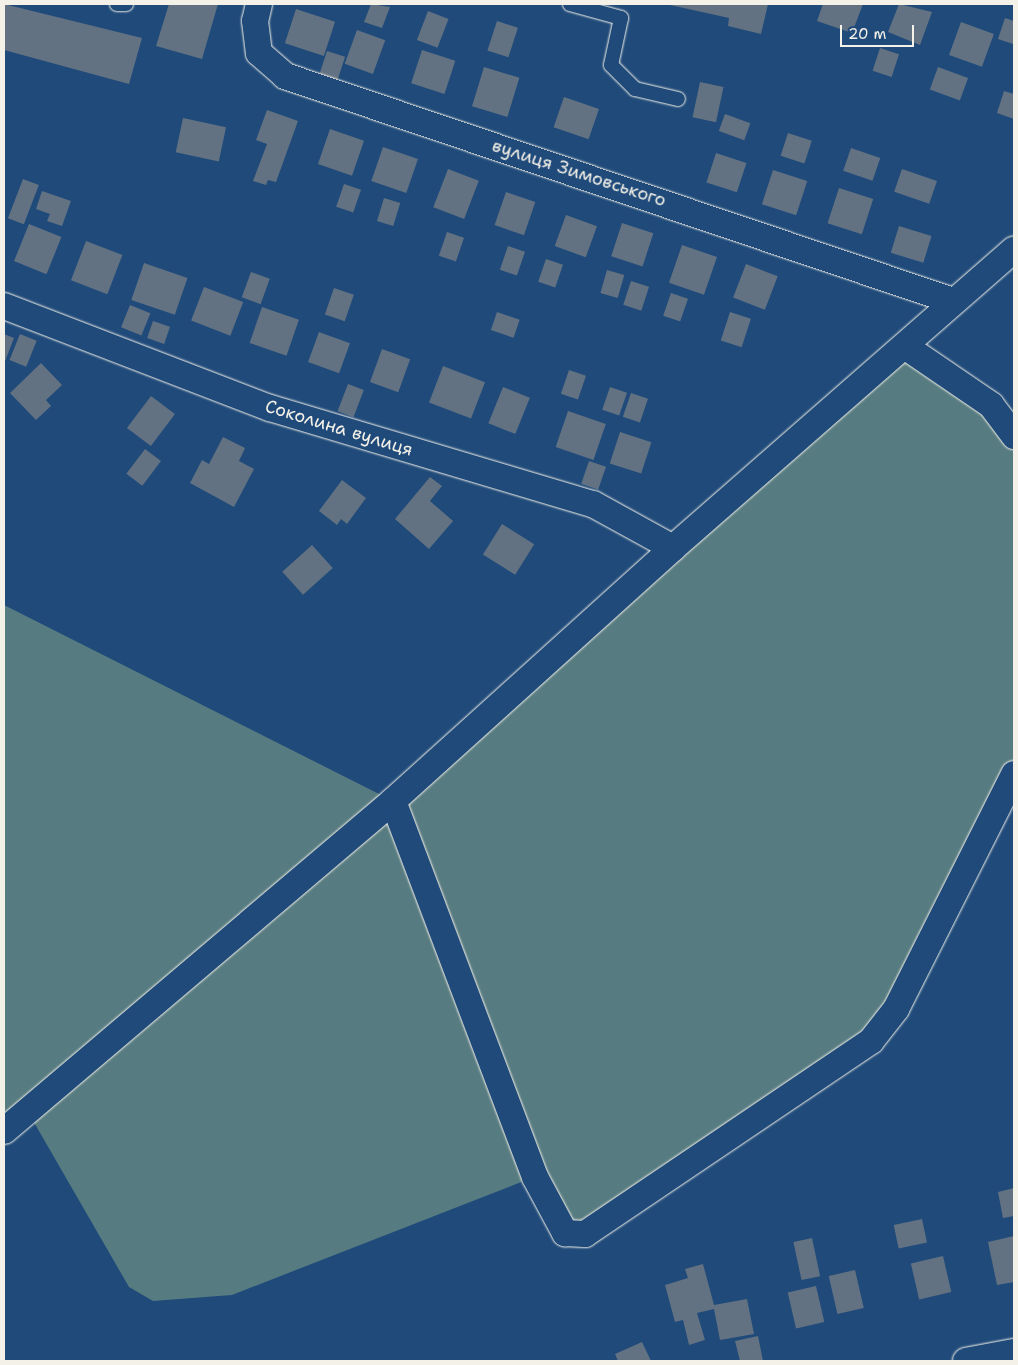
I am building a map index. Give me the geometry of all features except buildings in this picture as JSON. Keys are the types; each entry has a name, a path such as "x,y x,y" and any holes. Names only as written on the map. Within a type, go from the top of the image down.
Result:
{"street":[{"name":"вулиця Зимовського","path":"259,4 255,21 259,52 285,76 953,301"},
{"path":"4,1131 393,802 673,548 906,347 953,301 1014,250"},
{"name":"Соколина вулиця","path":"4,306 270,408 593,504 673,548"},
{"path":"906,347 991,405 1014,436"},
{"path":"393,802 535,1177 565,1232 585,1234 871,1041 896,1009 1014,774"},
{"path":"966,1361 1014,1352"}],"lane":[{"path":"117,4 126,4"},
{"path":"570,4 621,18 611,65 635,90 678,99"}],"green space":[{"path":"906,347 1014,436 1014,774 896,1009 585,1234 534,1177 232,1295 153,1301 129,1287 28,1112 4,1131 4,605 393,801"}]}
